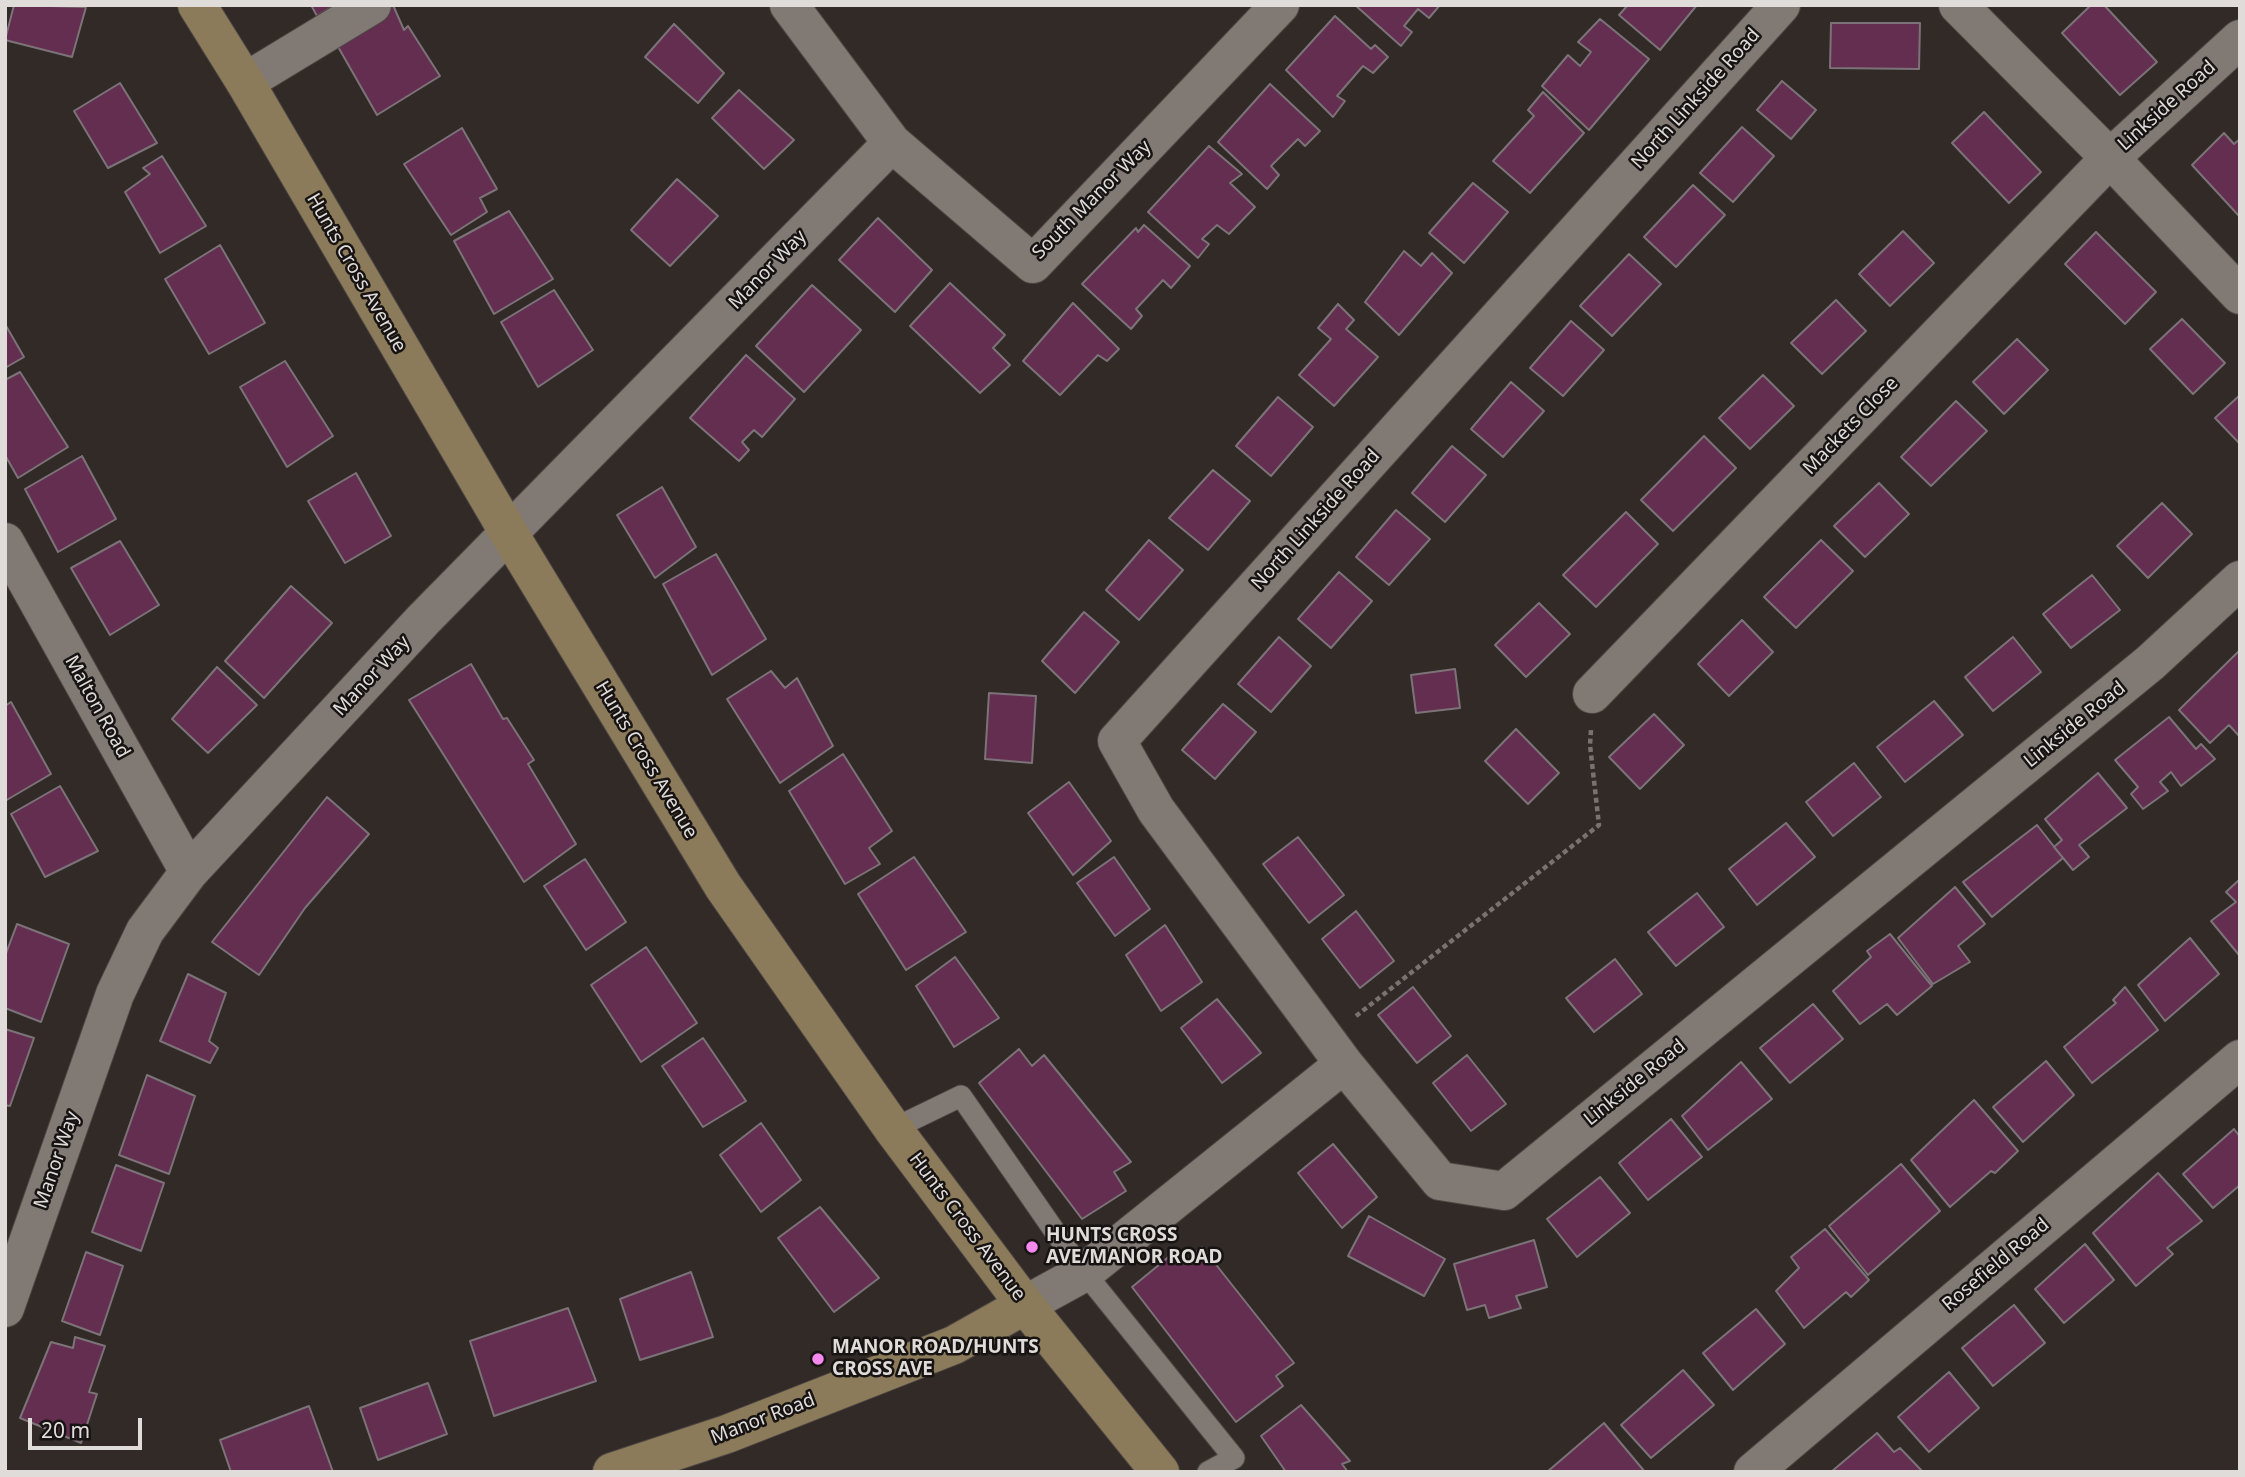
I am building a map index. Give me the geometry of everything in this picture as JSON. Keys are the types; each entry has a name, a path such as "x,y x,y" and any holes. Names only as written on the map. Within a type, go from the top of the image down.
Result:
{"street":[{"name":"Hunts Cross Avenue","path":"197,5 245,82 510,535 723,886 893,1129 1025,1305 1160,1472"},
{"path":"245,82 372,5"},
{"path":"789,5 892,143"},
{"name":"South Manor Way","path":"892,143 1033,264 1280,5"},
{"name":"North Linkside Road","path":"1335,1052 1156,810 1117,741 1781,5"},
{"path":"1958,5 2110,158"},
{"name":"Linkside Road","path":"2240,39 2110,158 2240,295"},
{"name":"Manor Way","path":"8,1289 115,994 145,931 189,872 423,620 510,535 892,143"},
{"name":"Mackets Close","path":"1592,694 2110,158"},
{"name":"Malton Road","path":"5,542 189,872"},
{"name":"Linkside Road","path":"1335,1052 1440,1181 1503,1191 2150,663 2240,580"},
{"path":"1025,1305 1085,1272 1335,1052"},
{"name":"Rosefield Road","path":"1753,1472 2240,1059"},
{"name":"Manor Road","path":"612,1472 727,1434 954,1345 1025,1305"}],"lane":[{"path":"893,1129 961,1096 1085,1272 1234,1458 1208,1472"}],"path":[{"path":"1335,1052 1599,825 1590,744 1592,694"}],"building":[{"path":"14,5 86,7 72,57 5,40"},
{"path":"311,5 335,5 317,16"},
{"path":"386,5 393,5 404,30 408,26 440,76 377,115 333,38"},
{"path":"1355,5 1440,5 1429,18 1418,9 1404,26 1412,32 1401,46"},
{"path":"1628,5 1697,5 1660,50 1619,15"},
{"path":"2091,5 2104,5 2157,62 2120,95 2062,33"},
{"path":"1335,16 1371,49 1375,45 1388,57 1373,73 1363,66 1337,96 1345,101 1333,117 1286,70"},
{"path":"1600,19 1649,59 1589,130 1542,86 1568,55 1580,66 1591,52 1578,42"},
{"path":"1831,23 1920,23 1919,69 1830,68"},
{"path":"674,24 724,73 698,103 645,57"},
{"path":"1782,81 1816,110 1791,139 1757,110"},
{"path":"120,83 157,143 108,168 74,111"},
{"path":"1270,84 1320,131 1305,146 1298,139 1271,166 1279,175 1267,189 1218,142"},
{"path":"739,90 794,140 764,169 712,118"},
{"path":"1543,92 1584,133 1530,193 1493,161 1534,116 1528,110"},
{"path":"1984,112 2041,172 2009,203 1952,143"},
{"path":"1742,127 1774,156 1733,202 1700,173"},
{"path":"462,128 497,189 480,198 487,212 451,235 404,164"},
{"path":"2224,133 2234,144 2240,139 2239,216 2192,165"},
{"path":"1209,146 1242,174 1230,183 1255,207 1229,234 1217,225 1202,239 1209,244 1198,258 1148,212"},
{"path":"162,156 206,226 160,253 125,192 150,174 143,168"},
{"path":"677,179 718,216 670,266 631,230"},
{"path":"1473,183 1508,212 1464,263 1429,233"},
{"path":"1693,185 1725,215 1676,267 1644,237"},
{"path":"509,211 553,279 494,314 454,241"},
{"path":"878,218 932,270 895,312 839,260"},
{"path":"1144,225 1190,266 1171,288 1163,280 1136,309 1142,316 1131,329 1082,284 1136,228 1138,232"},
{"path":"1903,231 1934,263 1890,306 1859,274"},
{"path":"2096,232 2156,292 2125,324 2065,264"},
{"path":"220,245 265,323 209,354 165,279"},
{"path":"1404,251 1421,266 1432,253 1452,273 1399,335 1365,302"},
{"path":"1629,254 1661,284 1612,336 1580,306"},
{"path":"950,283 1005,335 993,348 1010,365 980,393 910,326"},
{"path":"812,285 861,330 804,392 756,346"},
{"path":"554,290 593,350 538,387 501,322"},
{"path":"1836,300 1866,331 1822,374 1791,343"},
{"path":"1073,303 1119,349 1107,361 1098,355 1060,395 1023,361"},
{"path":"1338,304 1354,320 1346,329 1378,357 1334,406 1299,375 1331,339 1318,328"},
{"path":"2182,319 2225,363 2193,394 2150,349"},
{"path":"1571,321 1604,350 1563,396 1530,368"},
{"path":"5,324 24,357 5,368"},
{"path":"2017,339 2048,370 2004,414 1973,382"},
{"path":"746,355 795,399 762,437 754,430 742,442 749,450 739,461 690,418"},
{"path":"285,361 333,436 287,467 240,387"},
{"path":"20,372 68,447 18,478 5,455 5,380"},
{"path":"1763,375 1794,406 1750,449 1719,418"},
{"path":"1511,382 1544,411 1503,457 1471,429"},
{"path":"2240,395 2240,444 2215,418"},
{"path":"1278,397 1313,427 1271,476 1236,446"},
{"path":"1956,401 1987,431 1931,486 1901,457"},
{"path":"1704,436 1736,468 1673,531 1641,500"},
{"path":"1452,446 1486,475 1445,522 1412,493"},
{"path":"82,456 116,519 58,552 25,489"},
{"path":"1213,470 1250,501 1208,550 1169,518"},
{"path":"356,473 391,536 345,563 308,501"},
{"path":"1879,483 1909,514 1865,557 1834,526"},
{"path":"662,487 696,547 655,578 617,515"},
{"path":"2162,503 2192,534 2148,578 2117,546"},
{"path":"1396,510 1430,539 1389,585 1356,557"},
{"path":"1626,512 1658,544 1596,607 1563,575"},
{"path":"1149,540 1183,570 1139,620 1106,590"},
{"path":"1821,540 1853,571 1796,628 1764,597"},
{"path":"120,541 159,605 110,635 71,568"},
{"path":"716,554 766,639 712,675 663,584"},
{"path":"1339,572 1372,601 1331,648 1298,619"},
{"path":"2092,575 2120,610 2071,648 2043,614"},
{"path":"291,586 332,623 264,698 225,661"},
{"path":"1539,603 1570,634 1526,677 1495,645"},
{"path":"1084,612 1119,642 1075,693 1042,661"},
{"path":"1742,620 1773,652 1729,696 1698,664"},
{"path":"1279,637 1311,666 1271,712 1238,684"},
{"path":"2013,637 2041,672 1993,711 1965,677"},
{"path":"2240,650 2240,737 2229,725 2210,743 2179,710"},
{"path":"471,664 503,719 507,718 534,760 528,764 576,844 524,882 409,700"},
{"path":"217,667 257,705 208,753 172,719"},
{"path":"1455,669 1460,708 1416,713 1411,675"},
{"path":"771,671 785,688 797,678 833,746 780,783 727,699"},
{"path":"989,693 1036,696 1032,763 985,759"},
{"path":"1934,701 1963,735 1905,782 1877,747"},
{"path":"11,702 51,774 5,801 5,706"},
{"path":"1223,704 1256,732 1215,779 1182,750"},
{"path":"1654,714 1684,745 1640,789 1609,757"},
{"path":"2169,717 2196,749 2201,744 2215,759 2181,786 2171,772 2160,782 2168,791 2143,809 2131,794 2138,787 2115,760"},
{"path":"1516,729 1559,773 1528,804 1485,761"},
{"path":"843,754 892,831 869,848 880,864 845,884 789,791"},
{"path":"1854,763 1881,797 1833,836 1806,802"},
{"path":"2098,773 2127,808 2079,845 2089,857 2073,870 2054,847 2062,840 2045,819"},
{"path":"1069,782 1111,841 1073,875 1028,813"},
{"path":"60,786 98,851 45,877 11,814"},
{"path":"327,797 369,834 305,908 259,975 212,942"},
{"path":"1786,823 1815,857 1757,905 1729,869"},
{"path":"2037,825 2063,858 1992,917 1963,882"},
{"path":"1298,837 1344,895 1309,923 1263,864"},
{"path":"914,857 966,932 906,970 858,894"},
{"path":"1114,857 1150,909 1115,936 1077,883"},
{"path":"585,859 626,922 586,950 544,886"},
{"path":"2240,879 2239,955 2211,921 2236,902 2226,892"},
{"path":"1955,887 1985,924 1958,946 1970,962 1933,984 1898,938"},
{"path":"1697,893 1724,927 1676,966 1648,932"},
{"path":"1356,911 1394,961 1360,988 1322,939"},
{"path":"17,924 69,944 41,1022 5,1008 5,956"},
{"path":"1165,925 1202,982 1161,1011 1126,955"},
{"path":"1890,934 1932,986 1897,1015 1887,1004 1860,1024 1833,991 1871,957 1867,951"},
{"path":"2190,938 2219,974 2165,1021 2138,985"},
{"path":"646,947 697,1023 641,1062 591,985"},
{"path":"955,957 999,1018 954,1047 916,986"},
{"path":"1615,959 1642,994 1594,1032 1566,998"},
{"path":"188,974 226,993 209,1041 218,1048 210,1063 160,1041"},
{"path":"1413,987 1451,1036 1417,1063 1378,1015"},
{"path":"2125,987 2158,1030 2092,1083 2064,1047 2116,1003 2113,1000"},
{"path":"1217,999 1261,1053 1222,1083 1181,1028"},
{"path":"1813,1004 1843,1039 1790,1083 1760,1048"},
{"path":"5,1029 34,1038 10,1106 5,1105"},
{"path":"703,1038 746,1101 703,1127 662,1066"},
{"path":"1019,1049 1032,1066 1044,1055 1131,1162 1114,1172 1126,1191 1082,1219 979,1083"},
{"path":"1467,1055 1506,1104 1471,1131 1433,1083"},
{"path":"2046,1061 2074,1095 2023,1142 1993,1107"},
{"path":"1741,1062 1772,1099 1708,1150 1682,1116"},
{"path":"147,1075 195,1096 169,1174 119,1155"},
{"path":"1974,1100 2018,1151 1995,1173 1991,1171 1950,1207 1911,1160"},
{"path":"1671,1119 1702,1157 1648,1200 1619,1163"},
{"path":"761,1123 801,1180 761,1212 720,1155"},
{"path":"2234,1129 2240,1137 2240,1185 2213,1208 2183,1174"},
{"path":"1333,1144 1377,1197 1342,1228 1298,1173"},
{"path":"1901,1164 1940,1211 1868,1275 1829,1226"},
{"path":"116,1165 164,1183 141,1251 92,1232"},
{"path":"2158,1173 2202,1221 2167,1248 2173,1254 2136,1286 2093,1233"},
{"path":"1600,1177 1630,1213 1577,1257 1547,1219"},
{"path":"820,1207 879,1278 834,1312 778,1238"},
{"path":"1369,1216 1445,1259 1424,1296 1348,1256"},
{"path":"1825,1229 1869,1280 1851,1297 1846,1292 1804,1328 1776,1291 1799,1268 1791,1257"},
{"path":"1534,1240 1547,1287 1516,1296 1521,1308 1489,1318 1485,1305 1467,1310 1454,1264"},
{"path":"2085,1244 2114,1280 2064,1323 2035,1289"},
{"path":"1202,1247 1294,1363 1276,1376 1283,1386 1236,1422 1132,1287 1177,1250 1185,1262"},
{"path":"86,1252 123,1266 100,1335 62,1321"},
{"path":"691,1272 713,1337 640,1360 620,1299"},
{"path":"2014,1305 2045,1343 1993,1386 1962,1348"},
{"path":"568,1308 596,1381 494,1416 470,1341"},
{"path":"1756,1309 1785,1344 1733,1390 1703,1353"},
{"path":"75,1337 105,1346 89,1392 97,1394 81,1443 20,1418 51,1342 73,1348"},
{"path":"1683,1370 1714,1405 1651,1458 1621,1425"},
{"path":"1949,1372 1979,1408 1929,1452 1898,1417"},
{"path":"428,1383 447,1434 378,1460 360,1408"},
{"path":"1301,1405 1350,1461 1342,1464 1348,1472 1286,1472 1261,1436"},
{"path":"309,1406 333,1472 231,1472 220,1440"},
{"path":"1604,1423 1645,1472 1547,1472"},
{"path":"1877,1433 1894,1452 1900,1448 1923,1472 1831,1472"}],"place":[{"name":"HUNTS CROSS AVE/MANOR ROAD","path":"1032,1247"},
{"name":"MANOR ROAD/HUNTS CROSS AVE","path":"818,1359"}]}
